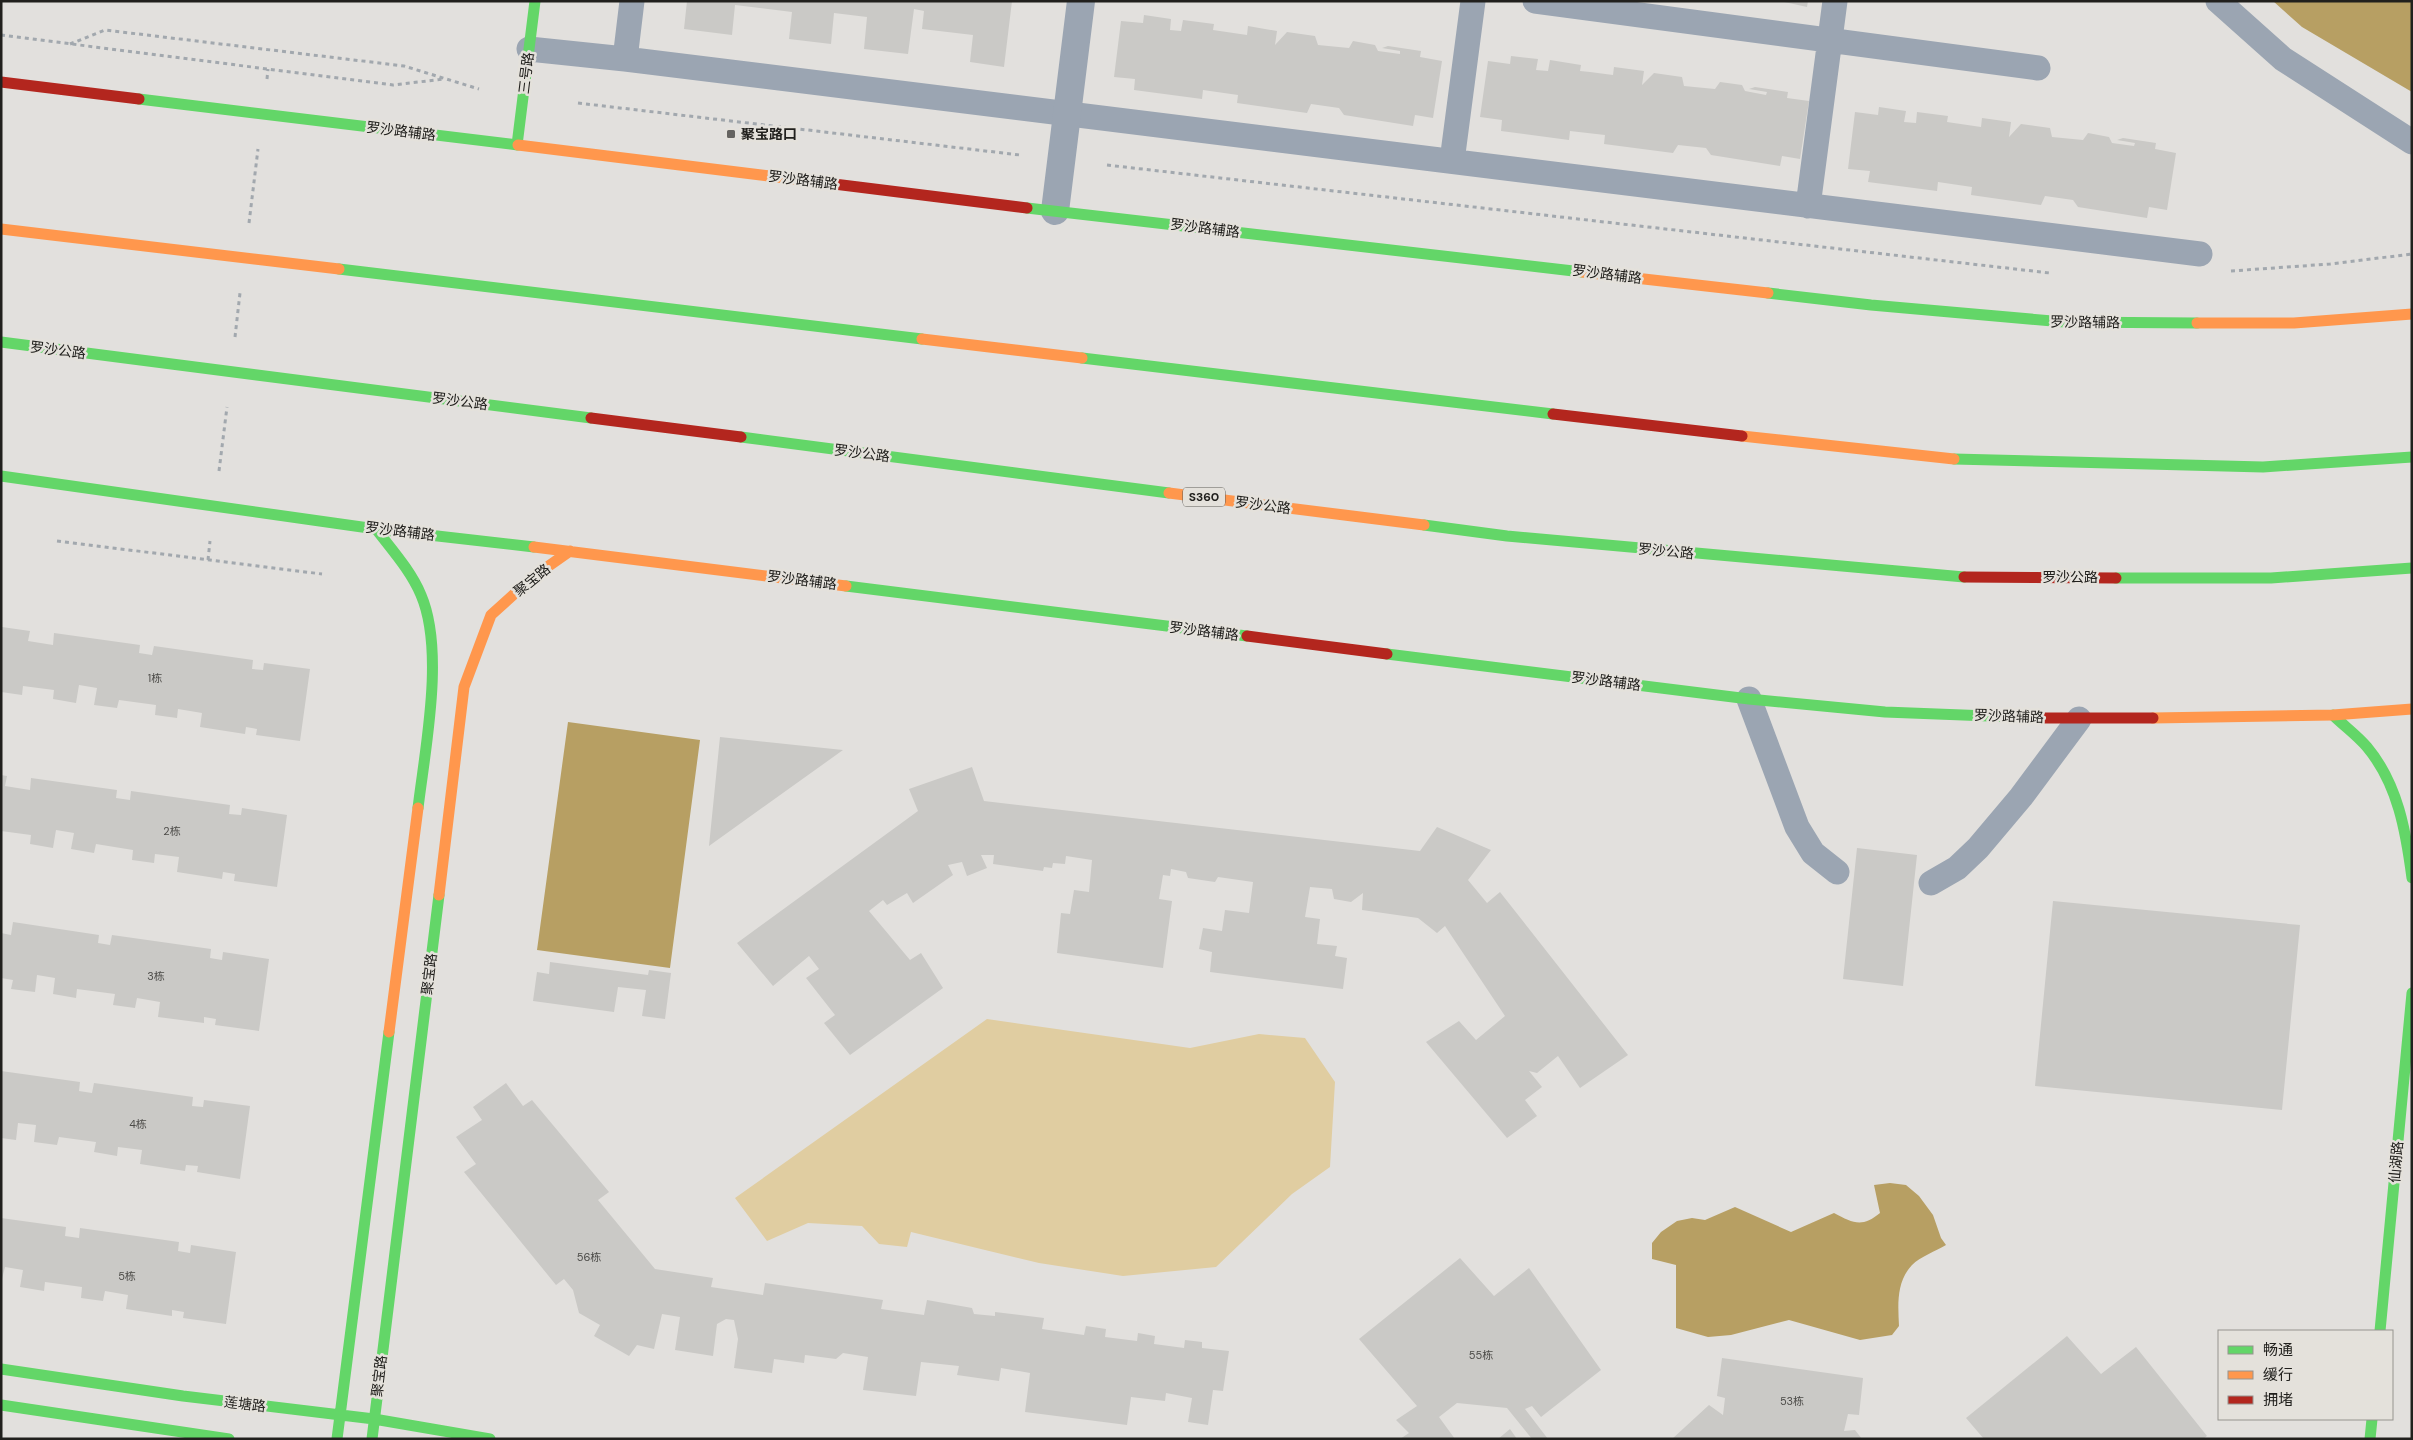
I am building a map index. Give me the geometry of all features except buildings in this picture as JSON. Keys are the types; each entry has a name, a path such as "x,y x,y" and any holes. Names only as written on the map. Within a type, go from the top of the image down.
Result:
{"main road":[{"name":"三号路","path":"517,146 536,1"},
{"name":"罗沙路辅路","path":"1,82 1055,210 1871,304 2064,322 2294,323 2412,314"},
{"path":"1,228 1505,409 1945,459 2263,467 2412,458"},
{"name":"罗沙公路","path":"1,342 1527,538 1946,577 2271,578 2412,568"},
{"name":"罗沙路辅路","path":"1,476 376,529 570,551 1749,699 1885,712 2079,718 2333,714 2412,709"},
{"path":"337,1439 432,698 432,668 425,604 407,570 376,529"},
{"name":"聚宝路","path":"372,1439 464,687 491,615 533,577 570,551"},
{"path":"2333,714 2371,752 2396,794 2408,838 2412,878"},
{"name":"仙湖路","path":"2380,1330 2412,993"},
{"name":"莲塘路","path":"1,1369 339,1416 374,1419 490,1439"},
{"path":"1,1405 229,1439"},
{"path":"2370,1439 2372,1420"}],"street":[{"path":"1055,210 1081,1"}],"lane":[{"path":"625,59 632,1"},
{"path":"1452,162 1473,1"},
{"path":"1535,1 2038,68"},
{"path":"1808,206 1835,1"},
{"path":"2218,1 2283,59 2412,142"},
{"path":"529,49 625,59 2200,254"},
{"path":"1749,699 1796,827 1813,853 1837,872"},
{"path":"1931,883 1957,868 1978,848 2021,797 2079,718"}],"path":[{"path":"70,44 105,30 404,66 479,89"},
{"path":"1,36 393,85 444,78"},
{"path":"265,89 268,69"},
{"path":"578,103 1020,155"},
{"path":"249,226 258,148"},
{"path":"234,344 242,285"},
{"path":"218,481 227,403"},
{"path":"208,560 210,540"},
{"path":"57,541 322,574"}],"shaded area":[{"path":"2273,1 2412,1 2412,92 2302,27"},
{"path":"568,722 700,740 670,968 537,950"},
{"path":"987,1019 1190,1048 1259,1034 1305,1038 1335,1082 1330,1167 1292,1194 1216,1267 1123,1276 1039,1263 911,1232 907,1247 879,1244 862,1226 808,1223 767,1241 735,1198"},
{"path":"1890,1183 1906,1185 1919,1196 1933,1215 1941,1238 1946,1245 1919,1259 1907,1272 1899,1294 1899,1326 1892,1335 1860,1340 1789,1320 1731,1335 1708,1337 1676,1328 1676,1265 1652,1259 1652,1243 1661,1232 1677,1221 1692,1218 1705,1220 1735,1207 1791,1232 1834,1213 1852,1221 1863,1222 1874,1218 1880,1213 1874,1185"}],"traffic: fast":[{"path":"517,145 535,1"},
{"path":"139,99 518,145"},
{"path":"1027,208 1582,272"},
{"path":"339,269 922,339"},
{"path":"1768,293 1871,305 2064,322 2197,323"},
{"path":"1,342 591,418"},
{"path":"1082,358 1553,414"},
{"path":"741,437 1169,493"},
{"path":"1954,459 2263,467 2412,457"},
{"path":"1,476 376,529 534,547"},
{"path":"1424,525 1507,536 1964,577"},
{"path":"376,529 401,561 421,595 428,618 432,644 431,700 418,808"},
{"path":"2116,578 2271,578 2412,568"},
{"path":"846,586 1247,636"},
{"path":"1387,654 1749,699 1885,712 2038,718"},
{"path":"2333,715 2367,747 2378,761 2386,777 2399,809 2407,843 2412,878"},
{"path":"372,1439 439,895"},
{"path":"2380,1330 2412,993"},
{"path":"337,1439 389,1032"},
{"path":"1,1369 183,1396 374,1419 490,1439"},
{"path":"1,1405 229,1439"},
{"path":"2370,1439 2372,1420"}],"traffic: slow":[{"path":"518,145 818,182"},
{"path":"1,229 339,269"},
{"path":"1582,272 1768,293"},
{"path":"2197,323 2294,323 2412,314"},
{"path":"922,339 1082,358"},
{"path":"1742,436 1954,459"},
{"path":"1169,493 1424,525"},
{"path":"534,547 846,586"},
{"path":"439,895 464,687 491,615 533,577 570,551"},
{"path":"2153,718 2333,715 2412,709"},
{"path":"389,1032 418,808"}],"traffic: jam":[{"path":"1,82 139,99"},
{"path":"818,182 1027,208"},
{"path":"1553,414 1742,436"},
{"path":"591,418 741,437"},
{"path":"1964,577 2116,578"},
{"path":"1247,636 1387,654"},
{"path":"2038,718 2153,718"}],"place":[{"name":"聚宝路口","path":"731,134"}]}
